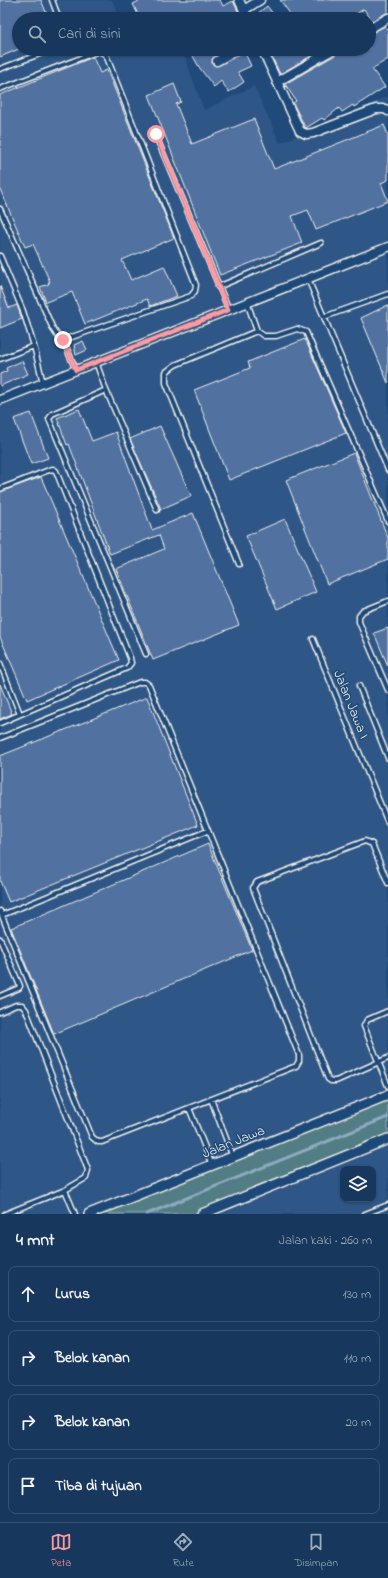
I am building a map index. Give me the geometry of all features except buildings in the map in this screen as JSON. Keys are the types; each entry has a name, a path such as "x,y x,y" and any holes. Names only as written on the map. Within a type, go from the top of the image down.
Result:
{"street":[{"path":"239,0 244,10 260,0"},
{"path":"376,25 388,18"},
{"path":"217,62 227,56"},
{"path":"265,56 300,131 306,134 313,134 376,109 385,109 388,111"},
{"path":"277,82 322,56"},
{"path":"0,400 388,247"},
{"name":"Jalan Jawa","path":"89,1214 388,1094"},
{"path":"202,1214 388,1139"}],"lane":[{"path":"52,0 56,12"},
{"path":"0,70 35,56"},
{"path":"0,89 86,56"},
{"path":"63,340 191,296 195,291 196,285 106,56"},
{"path":"156,134 228,310"},
{"path":"0,209 53,329 63,340 76,370"},
{"path":"218,287 322,243"},
{"path":"0,256 23,311 34,346 43,383"},
{"path":"308,279 388,470"},
{"path":"324,317 388,294"},
{"path":"247,302 257,331 264,336 276,336 297,329 306,332 388,522"},
{"path":"239,564 166,383 166,372 175,365 257,331"},
{"path":"0,359 34,346"},
{"path":"96,362 106,390 157,510"},
{"path":"106,390 52,414 49,419 146,654"},
{"path":"0,489 49,470 54,469 56,471 130,658 130,663 127,668 0,723"},
{"path":"388,601 363,611 359,616 359,622 388,690"},
{"name":"Jalan Jawa I","path":"313,639 388,823"},
{"path":"0,663 20,714"},
{"path":"0,738 145,682 149,685 299,1055 299,1061 296,1066 102,1142 98,1142 92,1137 1,913 207,831"},
{"path":"359,686 388,758"},
{"path":"388,883 372,844 365,841 257,882 253,888 328,1079 331,1081 336,1081 388,1058"},
{"path":"0,939 20,986 19,988 0,996"},
{"path":"0,1012 16,1005 22,1006 26,1010 88,1170 86,1178 65,1190 5,1214"},
{"path":"388,1011 367,1020 364,1024 388,1086"},
{"path":"211,1099 233,1156"},
{"path":"189,1108 212,1165"},
{"path":"65,1190 75,1214"},
{"path":"365,1214 388,1205"}],"shaded area":[{"path":"0,0 112,0 118,12 12,12 12,56 185,56 204,110 254,86 280,143 388,96 388,1214 0,1214"}],"green space":[{"path":"388,1095 388,1139 201,1214 89,1214"}],"waterway":[{"path":"147,1214 388,1117"}],"route":[{"path":"63,340 76,370 228,310 156,134"}]}
